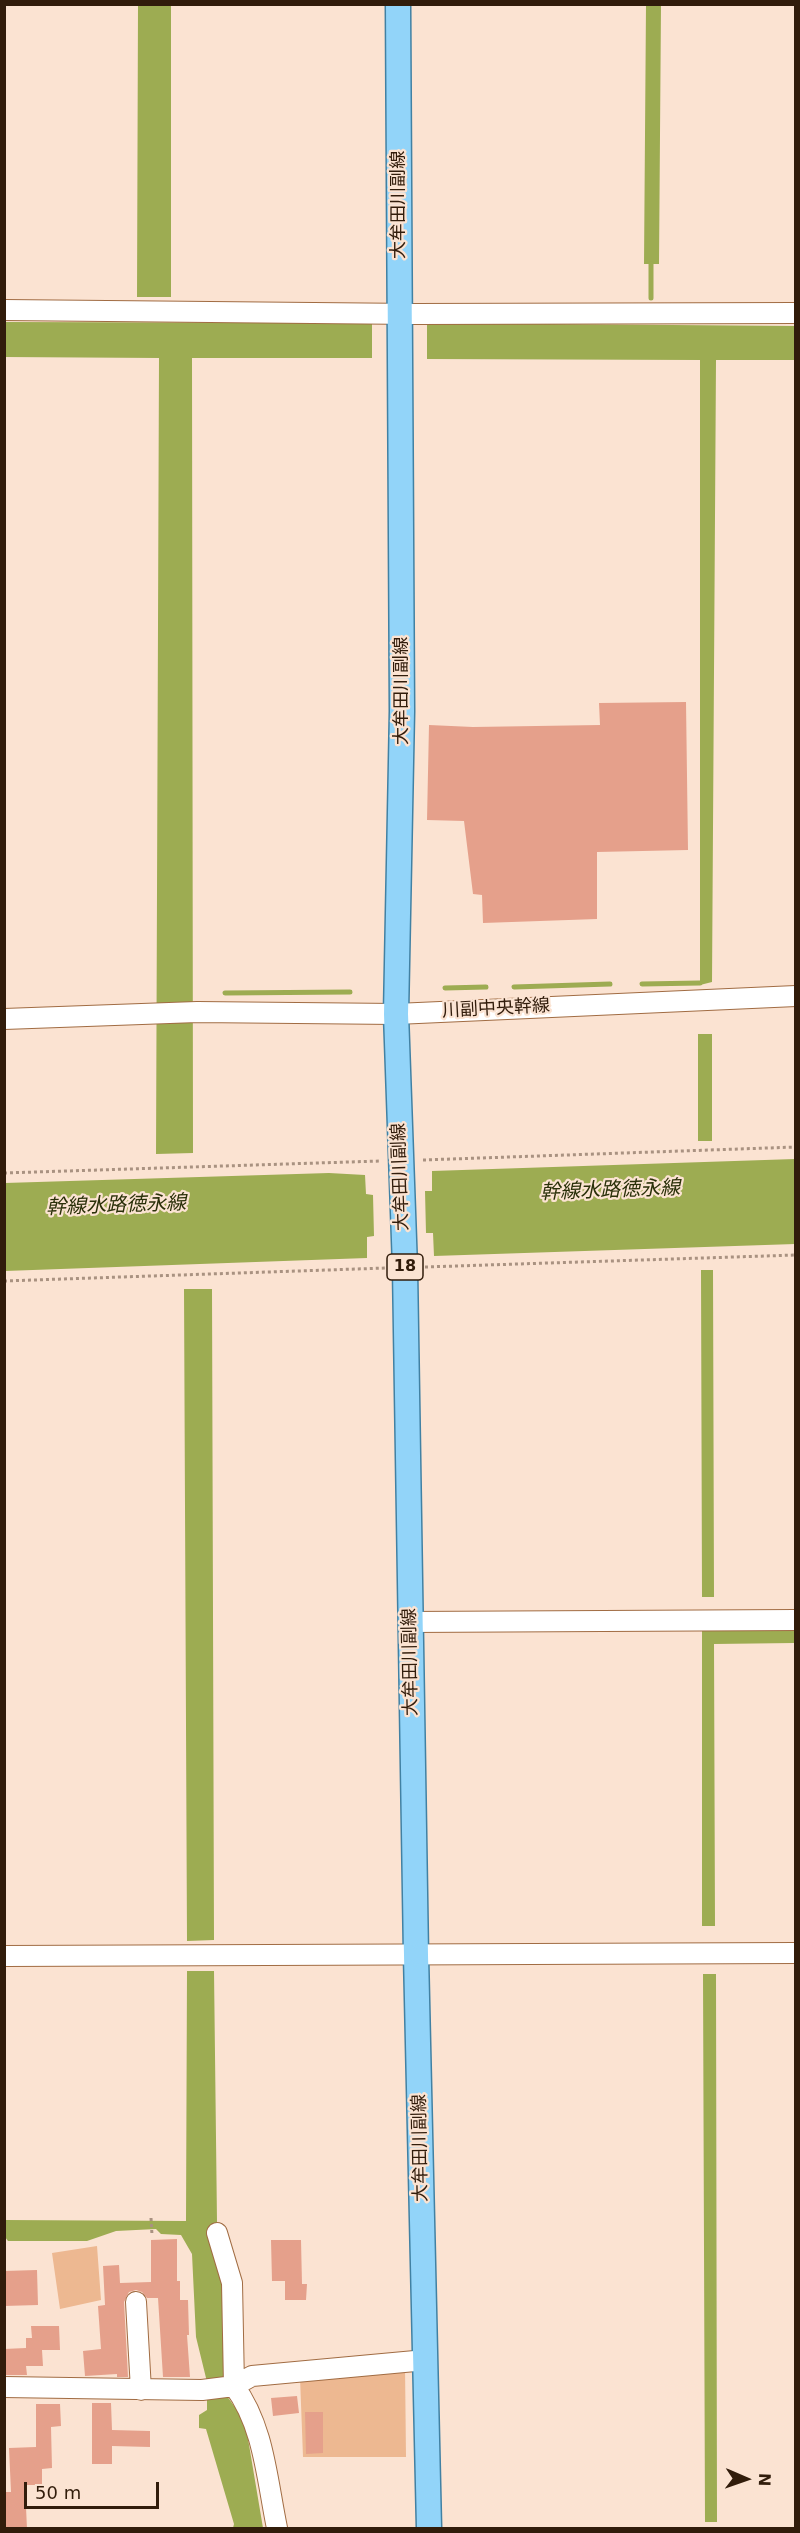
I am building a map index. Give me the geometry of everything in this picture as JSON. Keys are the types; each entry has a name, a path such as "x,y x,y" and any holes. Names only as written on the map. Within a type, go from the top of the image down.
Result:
{"main road":[{"name":"大牟田川副線","path":"398,4 402,711 396,1014 405,1268 416,1955 429,2529"}],"street":[{"path":"4,310 795,313"},
{"name":"川副中央幹線","path":"4,1019 197,1012 396,1014 795,996"},
{"path":"410,1622 795,1620"},
{"path":"4,1956 795,1953"},
{"path":"217,2233 232,2283 231,2386 243,2397 258,2430 277,2529"},
{"path":"136,2302 141,2390"},
{"path":"4,2387 201,2390 231,2386 252,2376 426,2360"}],"path":[{"path":"4,1173 795,1147"},
{"path":"4,1281 795,1255"},
{"path":"151,2218 152,2235"}],"shaded area":[{"path":"97,2246 101,2300 60,2309 52,2253"},
{"path":"405,2366 406,2457 303,2457 300,2377"}],"water":[{"path":"138,5 171,5 171,297 137,297"},
{"path":"646,5 661,5 659,264 644,264"},
{"path":"5,322 372,323 372,358 192,358 193,1153 156,1154 159,358 5,357"},
{"path":"427,323 795,326 795,360 716,360 712,982 700,985 700,360 427,359"},
{"path":"698,1034 712,1034 712,1141 698,1141"},
{"name":"幹線水路徳永線","path":"795,1159 795,1244 434,1256 433,1233 426,1233 425,1191 432,1191 432,1171"},
{"name":"幹線水路徳永線","path":"329,1173 365,1175 366,1194 373,1195 374,1236 367,1237 367,1258 5,1271 5,1183"},
{"path":"701,1270 713,1270 714,1597 702,1597"},
{"path":"184,1289 212,1289 214,1940 187,1941"},
{"path":"702,1629 795,1629 795,1646 794,1643 714,1644 715,1926 702,1926"},
{"path":"187,1971 214,1971 217,2222 210,2231 222,2281 224,2392 245,2421 263,2528 233,2528 234,2524 206,2429 199,2428 199,2415 207,2410 207,2382 196,2337 192,2254 181,2235 161,2234 156,2229 116,2231 87,2241 8,2241 5,2237 4,2220 186,2221"},
{"path":"703,1974 716,1974 717,2522 705,2522"}],"building":[{"path":"686,702 688,850 597,852 597,919 483,923 482,895 473,894 464,821 427,820 429,725 473,727 600,725 599,703"},
{"path":"177,2239 177,2281 180,2281 180,2300 188,2300 189,2335 187,2335 190,2377 163,2377 158,2298 147,2298 142,2292 136,2290 129,2292 124,2302 128,2377 117,2377 117,2374 85,2376 83,2351 101,2349 98,2306 105,2305 103,2266 119,2265 120,2283 151,2282 151,2240"},
{"path":"271,2240 301,2240 302,2284 307,2284 306,2300 285,2300 285,2281 272,2281"},
{"path":"37,2270 38,2305 4,2306 4,2271"},
{"path":"31,2326 59,2326 60,2350 42,2350 43,2366 26,2366 27,2375 4,2375 4,2349 26,2348 26,2338 32,2338"},
{"path":"297,2396 299,2413 273,2416 271,2398"},
{"path":"92,2403 111,2403 112,2430 150,2431 150,2447 112,2446 112,2464 92,2464"},
{"path":"36,2404 60,2404 61,2426 51,2427 52,2468 42,2469 42,2485 25,2485 27,2529 4,2529 4,2492 11,2492 9,2448 36,2447"},
{"path":"305,2412 323,2412 323,2453 306,2454"}],"waterway":[{"path":"651,264 651,298"},
{"path":"642,984 700,983"},
{"path":"514,987 610,984"},
{"path":"445,988 486,987"},
{"path":"225,993 350,992"}]}
